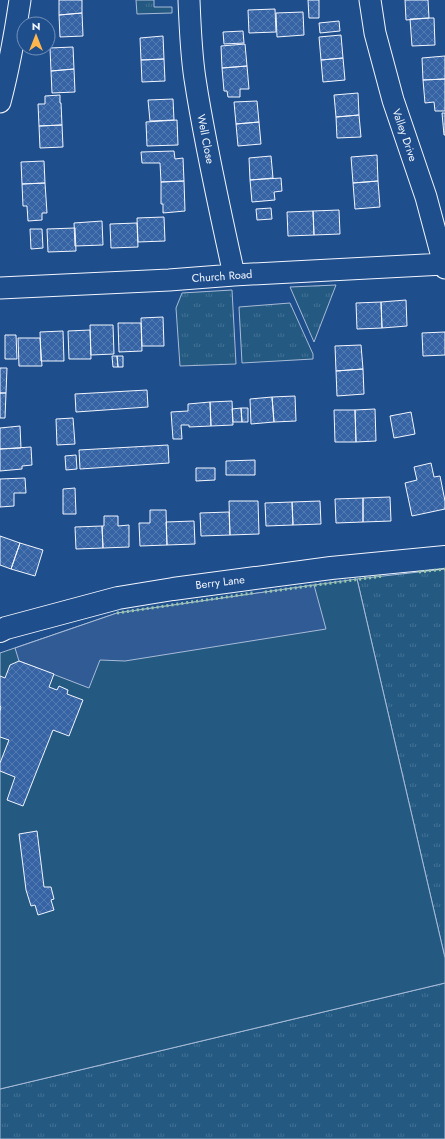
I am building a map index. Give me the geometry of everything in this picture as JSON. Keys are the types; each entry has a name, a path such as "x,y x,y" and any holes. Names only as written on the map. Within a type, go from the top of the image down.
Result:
{"street":[{"path":"0,102 16,28 20,0"},
{"name":"Well Close","path":"189,0 195,78 208,152 234,276"},
{"name":"Valley Drive","path":"370,0 375,33 393,100 426,197 444,266"},
{"name":"Church Road","path":"0,288 444,266"},
{"name":"Berry Lane","path":"0,631 51,615 118,598 173,588 332,568 445,557"}],"green space":[{"path":"136,0 154,0 154,7 172,7 172,13 137,14"},
{"path":"336,285 314,342 290,287"},
{"path":"232,290 236,364 180,366 176,308 182,293"},
{"path":"290,303 313,354 313,359 242,363 239,307"},
{"path":"445,569 445,958 357,579"},
{"path":"357,579 445,958 445,983 0,1089 0,653 117,613"},
{"path":"445,983 445,1139 0,1139 0,1089"}],"shaded area":[{"path":"314,585 326,629 125,661 100,660 89,688 19,661 15,648 117,613"}],"building":[{"path":"59,0 82,0 82,13 59,15"},
{"path":"308,0 319,0 319,18 309,18"},
{"path":"405,0 428,0 429,18 406,20"},
{"path":"275,9 276,32 249,33 248,10"},
{"path":"303,12 304,35 277,37 276,13"},
{"path":"82,13 83,36 60,37 59,15"},
{"path":"434,18 435,45 412,46 410,19"},
{"path":"339,21 340,31 320,33 319,23"},
{"path":"243,31 244,43 224,44 223,32"},
{"path":"341,35 343,58 321,60 319,37"},
{"path":"163,36 164,59 141,60 140,38"},
{"path":"245,44 247,66 222,68 221,46"},
{"path":"73,47 74,69 51,71 50,56 56,56 56,48"},
{"path":"445,56 445,79 423,80 422,58"},
{"path":"343,58 345,80 323,82 321,60"},
{"path":"164,59 165,81 142,82 141,60"},
{"path":"247,66 249,89 240,89 240,97 228,97 227,91 224,91 222,68"},
{"path":"74,69 75,92 52,93 51,71"},
{"path":"445,79 445,111 435,111 434,102 425,103 423,80"},
{"path":"358,93 359,115 336,117 334,95"},
{"path":"60,95 62,125 39,126 38,104 45,104 45,96"},
{"path":"173,99 174,120 150,121 148,100"},
{"path":"257,101 259,122 236,124 234,102"},
{"path":"442,113 445,113 445,135 444,135"},
{"path":"359,115 361,137 337,138 336,117"},
{"path":"177,120 178,145 147,146 146,122"},
{"path":"259,122 261,144 238,146 236,124"},
{"path":"62,125 63,147 40,148 39,126"},
{"path":"174,151 175,159 183,158 184,181 161,182 160,163 142,163 141,152"},
{"path":"377,155 378,181 353,183 351,157"},
{"path":"271,156 273,178 250,180 249,158"},
{"path":"44,161 45,183 22,184 21,162"},
{"path":"281,178 282,191 274,192 275,200 252,202 250,180"},
{"path":"184,181 185,211 163,213 163,204 161,204 161,182"},
{"path":"378,181 380,207 355,209 353,183"},
{"path":"45,183 47,213 42,213 42,220 28,221 27,206 23,206 22,184"},
{"path":"271,208 272,219 257,220 256,209"},
{"path":"339,210 340,234 314,235 313,211"},
{"path":"313,211 314,235 288,236 287,212"},
{"path":"164,217 165,241 138,242 137,218"},
{"path":"102,221 103,245 75,246 74,223"},
{"path":"137,223 138,247 111,248 110,224"},
{"path":"75,228 76,251 48,252 47,229"},
{"path":"30,229 42,229 43,248 31,249"},
{"path":"406,300 407,326 382,328 381,302"},
{"path":"381,302 382,328 357,329 356,303"},
{"path":"163,317 164,346 142,346 141,318"},
{"path":"118,323 141,323 142,351 119,352"},
{"path":"90,325 113,325 114,354 91,355"},
{"path":"90,330 91,359 69,359 68,331"},
{"path":"63,331 64,361 41,361 40,332"},
{"path":"445,332 445,355 423,356 422,333"},
{"path":"5,335 16,335 17,359 5,359"},
{"path":"18,338 40,338 42,366 19,366"},
{"path":"361,345 363,369 336,371 335,346"},
{"path":"112,356 117,356 118,367 113,367"},
{"path":"117,356 123,356 123,367 118,367"},
{"path":"0,368 7,368 6,393 0,393"},
{"path":"363,369 364,394 337,396 336,371"},
{"path":"147,390 148,407 76,412 75,394"},
{"path":"0,393 6,393 5,418 0,418"},
{"path":"295,396 296,421 274,422 272,397"},
{"path":"272,397 274,422 251,424 250,399"},
{"path":"232,401 233,425 211,426 210,402"},
{"path":"210,402 211,426 189,427 189,425 181,425 182,439 173,439 171,412 188,411 188,404"},
{"path":"241,408 248,408 248,422 242,422"},
{"path":"241,408 242,422 233,422 232,409"},
{"path":"375,409 376,441 356,442 355,410"},
{"path":"334,410 355,410 356,442 335,442"},
{"path":"411,412 415,434 394,438 390,416"},
{"path":"73,418 75,444 57,445 56,419"},
{"path":"20,426 21,448 0,449 0,428"},
{"path":"168,445 169,463 80,469 79,450"},
{"path":"31,447 32,465 22,466 22,469 0,471 0,449"},
{"path":"76,455 77,469 66,470 65,456"},
{"path":"255,460 255,475 226,475 226,461"},
{"path":"431,463 434,477 440,476 445,509 412,516 405,483 417,480 414,467"},
{"path":"196,468 215,468 215,480 196,481"},
{"path":"25,478 26,493 14,493 14,506 0,507 0,479"},
{"path":"75,488 76,514 63,514 63,489"},
{"path":"390,497 391,521 363,522 363,498"},
{"path":"363,498 363,522 336,523 335,499"},
{"path":"229,501 258,501 259,534 230,535"},
{"path":"320,501 321,524 293,525 292,502"},
{"path":"292,502 293,525 266,526 265,503"},
{"path":"150,510 166,510 167,545 140,546 139,523 150,523"},
{"path":"229,512 230,535 201,536 200,513"},
{"path":"104,516 118,516 118,526 129,525 129,547 103,548 102,526 104,526"},
{"path":"194,521 195,544 167,545 166,522"},
{"path":"102,526 103,548 76,549 75,527"},
{"path":"0,536 20,543 11,569 0,565"},
{"path":"20,543 43,550 35,576 11,569"},
{"path":"19,661 54,674 49,687 57,690 59,686 68,690 67,694 83,700 69,736 53,730 23,806 7,800 15,777 0,771 0,763 9,740 0,737 0,676 5,678 10,665"},
{"path":"37,831 44,887 51,887 54,899 51,900 54,910 38,915 35,905 31,906 26,890 19,834"}],"hedge":[{"path":"419,572 445,569"},
{"path":"265,592 383,576"},
{"path":"117,613 253,593"}]}
